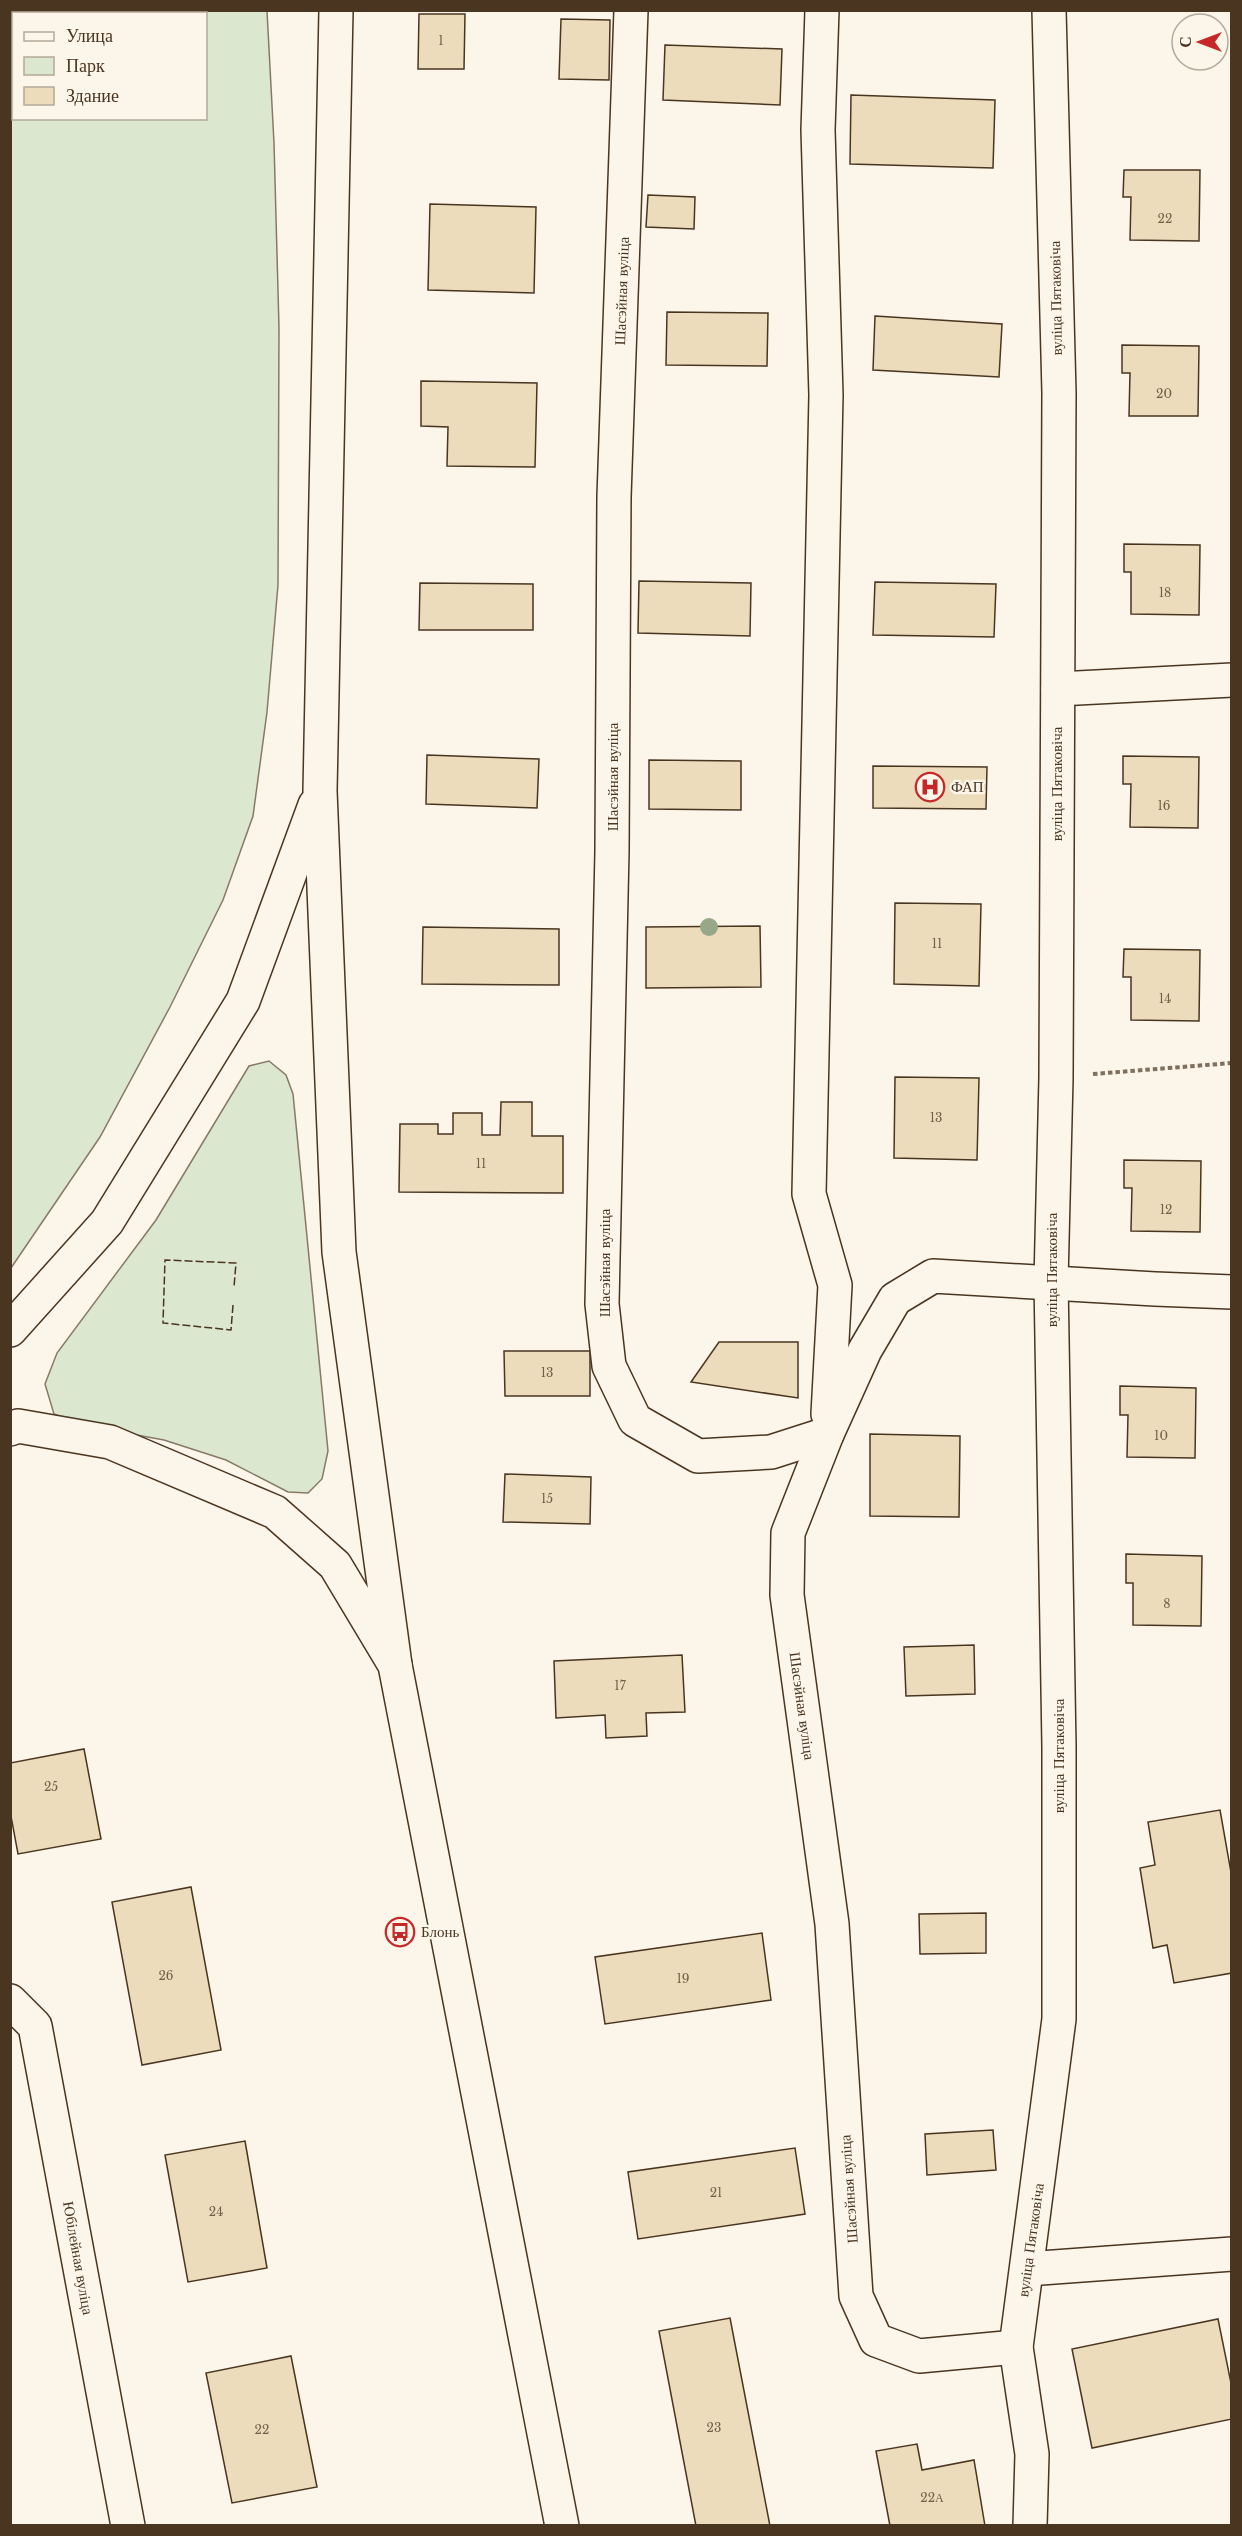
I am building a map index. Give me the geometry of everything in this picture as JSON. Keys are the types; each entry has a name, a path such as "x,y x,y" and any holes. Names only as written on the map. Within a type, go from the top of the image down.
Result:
{"street":[{"path":"336,10 320,791 339,1252 395,1665 562,2526"},
{"name":"Шасэйная вуліца","path":"631,10 614,497 612,851 602,1304 609,1366 635,1420 698,1456 771,1452 827,1434"},
{"path":"822,10 818,130 826,394 809,1194 835,1285 827,1434"},
{"name":"вуліца Пятаковіча","path":"1030,2526 1032,2454 1016,2347 1059,2019 1059,1747 1051,1281 1056,1077 1059,393 1049,10"},
{"path":"1058,689 1232,680"},
{"path":"10,1330 107,1222 243,1001 320,791"},
{"path":"827,1434 865,1350 895,1299 933,1276 1232,1292"},
{"path":"10,1429 18,1426 110,1442 275,1512 335,1565 395,1665"},
{"name":"Шасэйная вуліца","path":"827,1434 788,1533 787,1595 832,1924 856,2296 876,2340 918,2356 1016,2347"},
{"name":"Юбілейная вуліца","path":"10,2001 35,2026 128,2526"},
{"path":"1027,2269 1232,2254"}],"path":[{"path":"1056,1077 1232,1063"}],"green space":[{"path":"111,10 267,11 274,143 279,328 278,585 267,712 253,816 223,900 170,1007 100,1137 11,1268 11,19 12,120 207,120 207,12 88,12"},
{"path":"269,1061 286,1075 293,1094 328,1451 322,1479 308,1493 288,1492 226,1460 164,1440 82,1425 54,1414 45,1384 57,1353 156,1220 249,1066"}],"building":[{"path":"419,14 465,14 464,69 418,69"},
{"path":"561,19 610,20 609,80 559,79"},
{"path":"665,45 782,49 780,105 663,100"},
{"path":"851,95 995,100 993,168 850,164"},
{"path":"1124,170 1200,170 1199,241 1130,240 1131,197 1123,197"},
{"path":"648,195 695,197 694,229 646,227"},
{"path":"430,204 536,207 534,293 428,290"},
{"path":"667,312 768,313 767,366 666,365"},
{"path":"875,316 1002,324 999,377 873,370"},
{"path":"1122,345 1199,346 1198,416 1129,416 1130,373 1122,373"},
{"path":"421,381 537,383 535,467 447,466 448,427 421,426"},
{"path":"1124,544 1200,545 1199,615 1131,614 1131,572 1124,572"},
{"path":"639,581 751,583 750,636 638,633"},
{"path":"875,582 996,584 994,637 873,635"},
{"path":"420,583 533,584 533,630 419,630"},
{"path":"427,755 539,759 537,808 426,804"},
{"path":"1123,756 1199,757 1198,828 1130,827 1131,784 1123,784"},
{"path":"649,760 741,761 741,810 649,809"},
{"name":"ФАП","path":"873,766 987,767 986,809 873,808"},
{"path":"895,903 981,904 979,986 894,984"},
{"path":"760,926 761,987 646,988 646,927"},
{"path":"423,927 559,929 559,985 422,984"},
{"path":"1124,949 1200,950 1199,1021 1131,1020 1131,977 1123,977"},
{"path":"895,1077 979,1078 977,1160 894,1158"},
{"path":"501,1102 532,1102 532,1136 563,1136 563,1193 399,1192 400,1124 438,1124 438,1134 453,1134 453,1113 482,1113 482,1135 500,1135"},
{"path":"1124,1160 1201,1161 1200,1232 1131,1231 1132,1188 1124,1188"},
{"path":"719,1342 798,1342 798,1398 691,1382"},
{"path":"504,1351 590,1351 590,1396 505,1396"},
{"path":"1120,1386 1196,1388 1195,1458 1127,1457 1128,1415 1120,1415"},
{"path":"870,1434 960,1436 959,1517 870,1516"},
{"path":"505,1474 591,1477 590,1524 503,1522"},
{"path":"1126,1554 1202,1556 1201,1626 1133,1625 1133,1583 1126,1583"},
{"path":"974,1645 975,1694 906,1696 904,1647"},
{"path":"682,1655 685,1712 646,1713 647,1736 606,1738 605,1715 556,1718 554,1661"},
{"path":"84,1749 101,1839 18,1854 10,1811 10,1763"},
{"path":"1220,1810 1232,1878 1232,1973 1174,1983 1167,1945 1153,1948 1140,1868 1155,1865 1148,1822"},
{"path":"191,1887 221,2050 142,2065 112,1902"},
{"path":"986,1913 986,1953 920,1954 919,1914"},
{"path":"762,1933 771,2000 605,2024 595,1957"},
{"path":"993,2130 996,2170 927,2175 925,2134"},
{"path":"245,2141 267,2268 188,2282 165,2155"},
{"path":"795,2148 805,2214 638,2239 628,2172"},
{"path":"730,2318 770,2526 696,2526 659,2331"},
{"path":"1218,2319 1232,2388 1232,2419 1092,2448 1072,2349"},
{"path":"291,2356 317,2487 232,2503 206,2373"},
{"path":"917,2444 922,2470 974,2460 985,2526 890,2526 876,2451"}],"fence":[{"path":"233,1305 231,1330 163,1323 165,1260 236,1263 234,1287"}],"place":[{"name":"ФАП","path":"930,787"},
{"name":"Блонь","path":"400,1932"}]}
